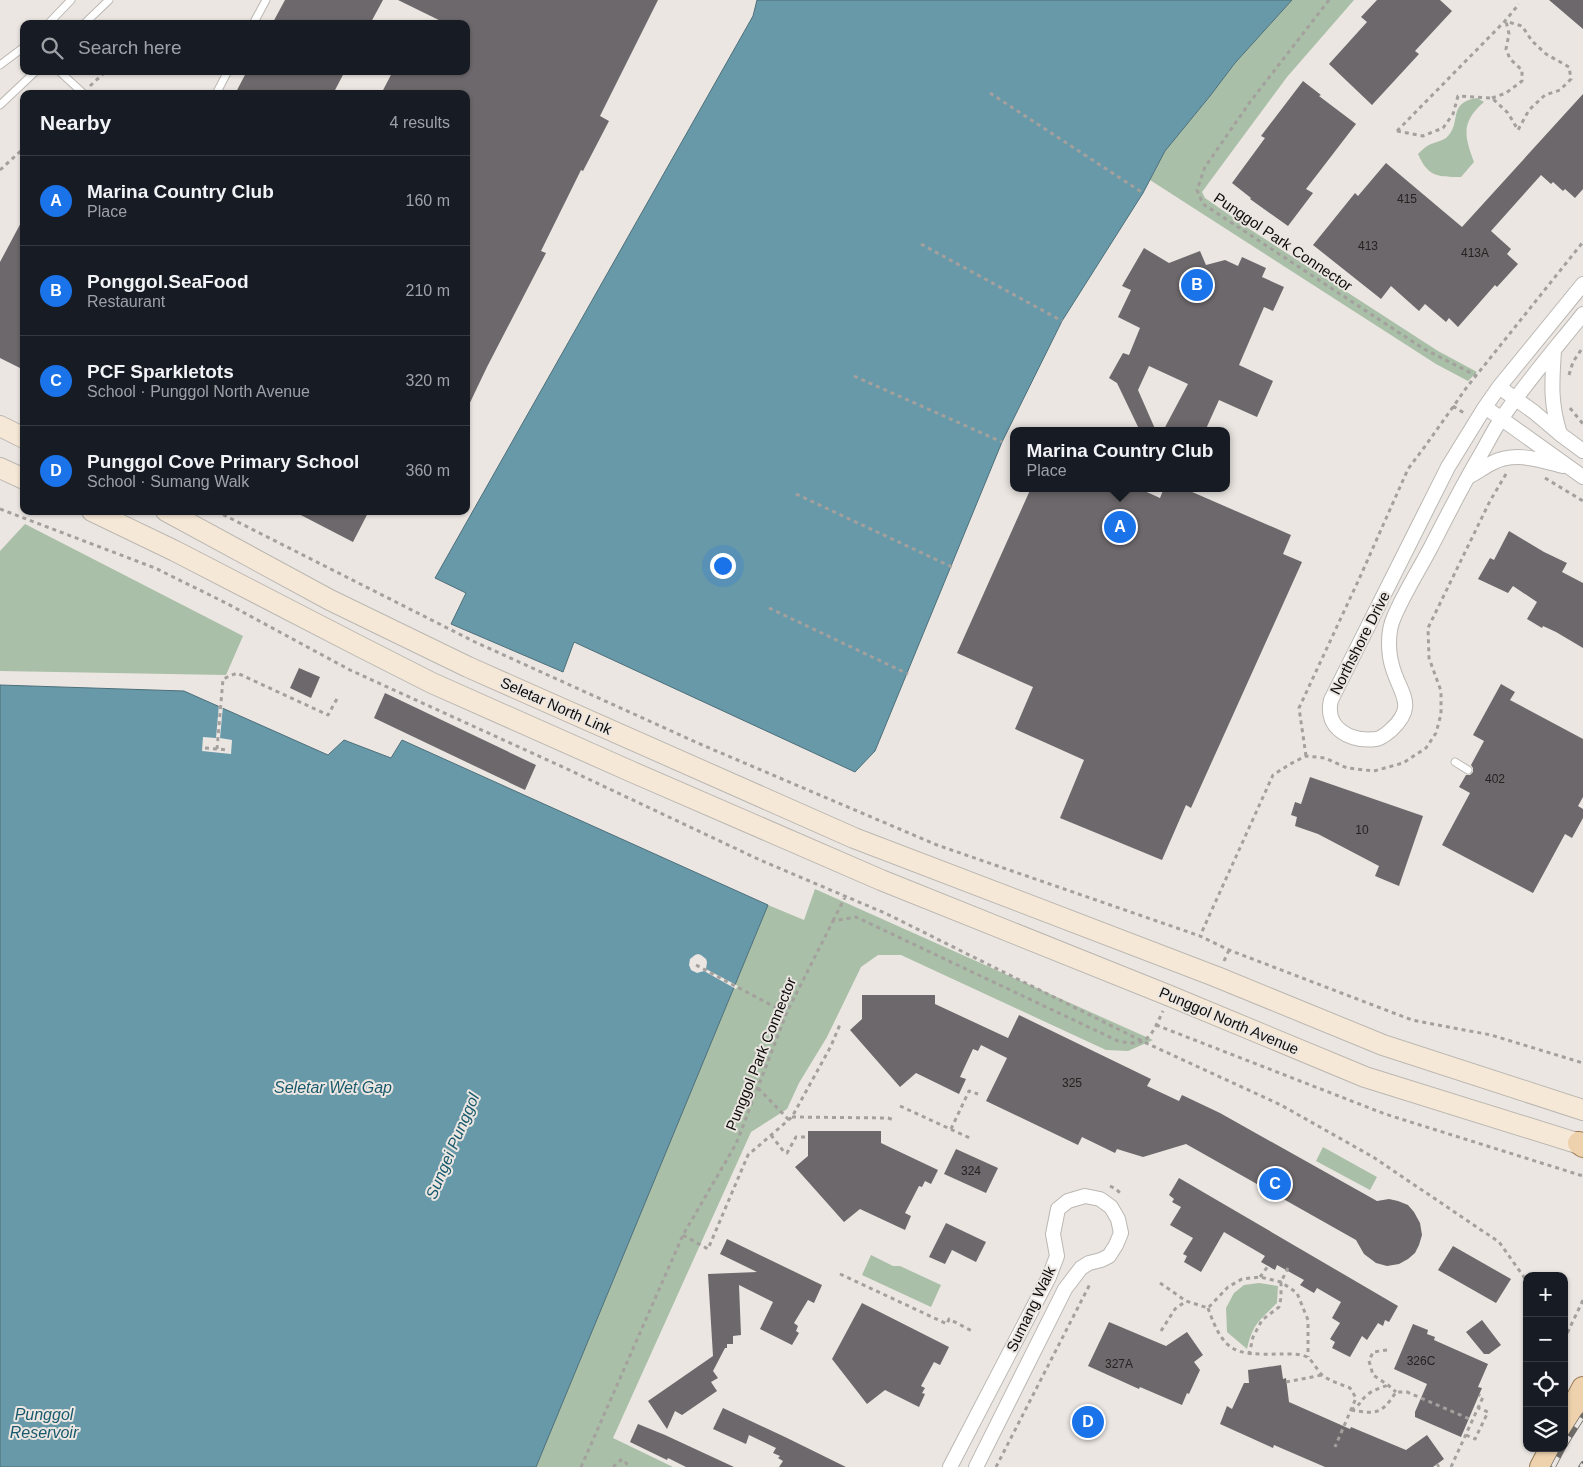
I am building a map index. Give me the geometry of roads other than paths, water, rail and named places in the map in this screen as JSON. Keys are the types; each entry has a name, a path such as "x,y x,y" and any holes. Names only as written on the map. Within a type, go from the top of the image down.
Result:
{"main road":[{"path":"0,426 20,436"},
{"path":"0,468 20,477"},
{"name":"Seletar North Link","path":"101,515 176,550 432,683 881,880"},
{"name":"Seletar North Link","path":"173,515 330,600 468,667 854,838 1217,977 1383,1045 1581,1109"},
{"name":"Punggol North Avenue","path":"881,880 1170,996 1365,1077 1582,1145"},
{"path":"1568,1416 1583,1388"},
{"path":"1541,1467 1549,1452"}],"street":[{"name":"Northshore Drive","path":"1583,284 1485,407 1448,468 1331,700 1330,720 1339,730 1364,740 1378,739 1398,723 1404,713 1403,693 1391,661 1390,633 1393,618 1467,478 1502,418 1583,314"},
{"path":"1554,350 1552,400 1560,434"},
{"path":"1499,388 1534,412 1583,451"},
{"path":"1485,407 1583,477"},
{"path":"1467,478 1493,462 1510,457 1529,458 1569,467"},
{"name":"Sumang Walk","path":"950,1467 1050,1278 1057,1256 1053,1234 1058,1209 1068,1201 1085,1196 1100,1199 1111,1207 1118,1219 1120,1233 1116,1245 1109,1256 1081,1268 1065,1289 976,1467"}],"lane":[{"path":"52,20 71,0"},
{"path":"88,20 109,0"},
{"path":"255,20 266,0"},
{"path":"0,65 20,50"},
{"path":"0,105 32,75"},
{"path":"63,75 79,90"},
{"path":"218,90 226,75"},
{"path":"1455,762 1468,770"}],"water":[{"path":"757,0 1292,0 1235,63 1165,151 1143,193 1062,321 1002,442 875,751 855,772 574,642 563,672 451,624 466,593 435,578 753,16"},
{"name":"Seletar Wet Gap","path":"0,685 184,691 328,755 344,740 391,758 402,740 768,905 536,1467 0,1467"}],"railway":[{"path":"1568,1440 1583,1416"},
{"path":"1553,1467 1561,1452"}],"place":[{"name":"Ponggol.SeaFood","path":"1197,285"},
{"name":"Marina Country Club","path":"1120,527"},
{"name":"PCF Sparkletots","path":"1275,1184"},
{"name":"Punggol Cove Primary School","path":"1088,1422"}],"water label":[{"name":"Sungei Punggol","path":"452,1146"},
{"name":"Punggol Reservoir","path":"44,1423"}]}
